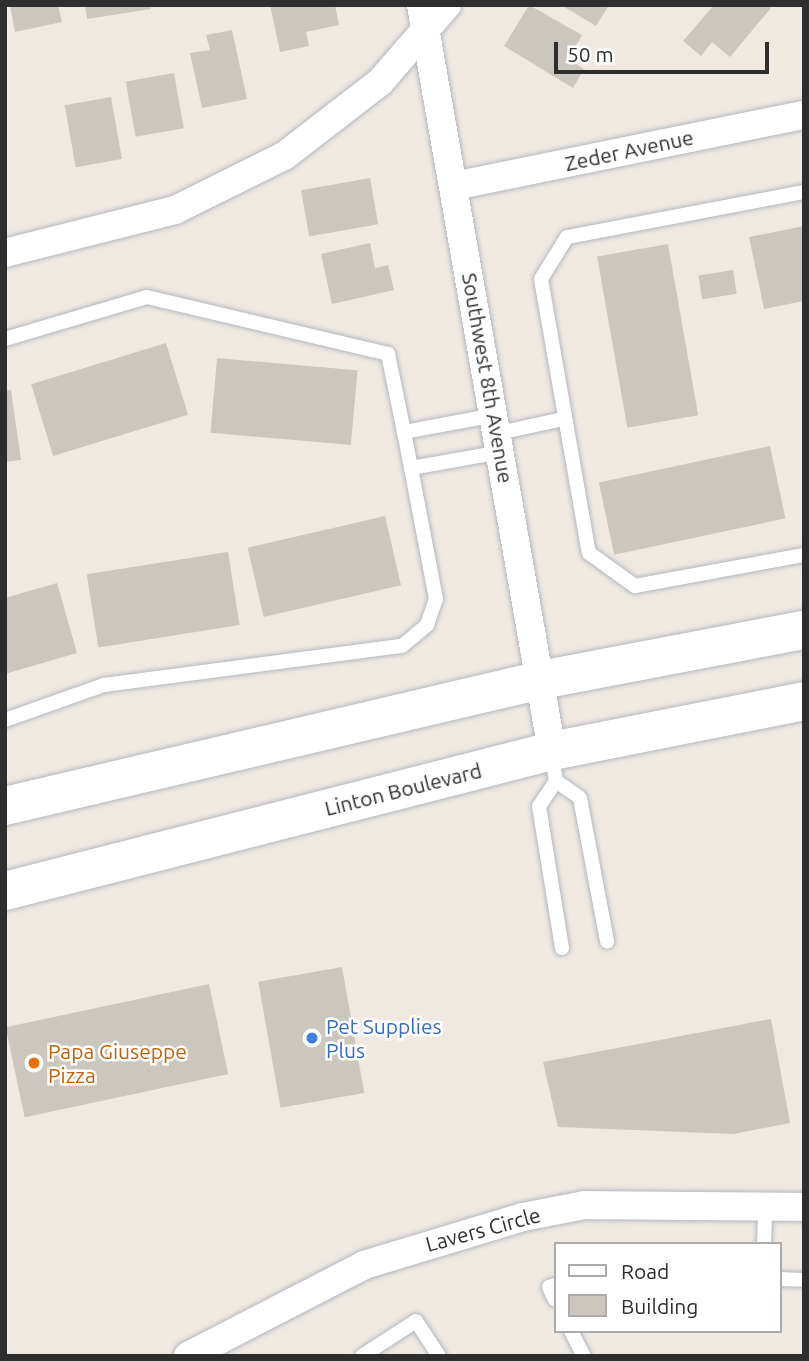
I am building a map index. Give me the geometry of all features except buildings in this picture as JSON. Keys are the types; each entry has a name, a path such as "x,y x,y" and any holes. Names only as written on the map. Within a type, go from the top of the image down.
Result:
{"main road":[{"path":"5,806 541,680 804,630"},
{"name":"Linton Boulevard","path":"5,891 554,766 804,701"}],"street":[{"name":"Southwest 8th Avenue","path":"421,5 498,433 554,766"},
{"path":"5,253 106,232 220,191 344,114 427,35 447,5"},
{"name":"Zeder Avenue","path":"454,186 804,115"},
{"name":"Lavers Circle","path":"188,1356 220,1347 363,1265 523,1217 585,1205 804,1207"}],"lane":[{"path":"804,192 567,237 541,279 563,419 589,553 635,586 804,555"},
{"path":"5,339 147,298 388,354 436,599 427,625 402,646 104,685 5,720"},
{"path":"411,468 498,433 563,419"},
{"path":"404,432 498,433"},
{"path":"554,766 580,798 607,941"},
{"path":"554,766 539,806 562,948"},
{"path":"764,1242 765,1206"},
{"path":"781,1279 804,1280"},
{"path":"554,1284 549,1287 554,1298"},
{"path":"362,1356 416,1321 439,1356"},
{"path":"572,1333 584,1356"}],"place":[{"name":"Pet Supplies Plus","path":"312,1038"},
{"name":"Papa Giuseppe Pizza","path":"34,1063"}]}
